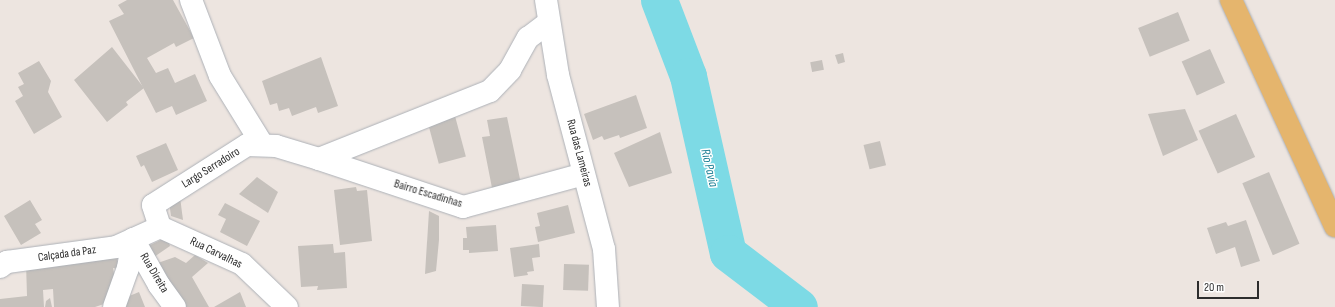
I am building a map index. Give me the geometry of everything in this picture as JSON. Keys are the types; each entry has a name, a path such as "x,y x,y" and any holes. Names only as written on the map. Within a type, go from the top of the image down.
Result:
{"main road":[{"path":"1231,0 1335,226"}],"street":[{"path":"191,0 220,76 262,144"},
{"name":"Rua das Lameiras","path":"546,0 558,75 604,249 608,307"},
{"path":"319,159 490,91 510,70 528,38 549,22"},
{"name":"Largo Serradoiro","path":"160,227 152,205 247,145 262,144 319,159"},
{"name":"Bairro Escadinhas","path":"319,159 463,207 584,174"},
{"path":"114,307 128,268 133,239 160,227"},
{"name":"Rua Carvalhas","path":"160,227 242,264 287,307"},
{"name":"Calçada da Paz","path":"0,266 7,262 116,246 133,239"},
{"name":"Rua Direita","path":"133,239 159,285 176,307"}],"building":[{"path":"127,0 173,0 194,38 176,47 174,43 147,58 156,73 168,68 175,83 195,74 207,101 176,115 172,106 156,113 109,21 124,14 118,5"},
{"path":"1178,12 1190,41 1150,57 1138,28"},
{"path":"112,47 144,88 126,102 128,105 107,122 74,80"},
{"path":"1210,49 1225,83 1197,95 1182,62"},
{"path":"843,53 845,62 838,64 835,55"},
{"path":"321,57 338,106 318,113 316,107 292,116 289,108 279,111 277,103 270,105 262,81"},
{"path":"822,60 824,70 812,72 810,62"},
{"path":"39,61 51,81 48,92 62,117 34,134 15,101 23,96 18,87 24,84 18,73"},
{"path":"636,95 647,128 620,138 619,135 604,140 602,136 593,140 584,114"},
{"path":"1185,109 1198,140 1163,156 1148,114"},
{"path":"1236,114 1255,157 1218,174 1199,131"},
{"path":"455,116 466,157 439,164 428,123"},
{"path":"507,117 521,184 493,193 482,137 490,136 487,120"},
{"path":"660,132 672,173 629,187 614,153"},
{"path":"880,141 886,165 870,169 864,145"},
{"path":"166,143 178,170 152,182 144,165 141,167 136,156"},
{"path":"1269,172 1299,244 1273,255 1242,183"},
{"path":"257,177 278,192 268,213 239,194"},
{"path":"356,187 357,191 367,190 372,241 340,245 334,190"},
{"path":"180,197 183,220 171,216 169,201"},
{"path":"30,200 42,220 35,224 41,233 21,245 4,216"},
{"path":"225,203 260,221 247,246 220,232 226,219 218,215"},
{"path":"568,205 575,233 538,242 535,227 540,226 537,213"},
{"path":"429,211 439,216 439,240 436,271 425,274"},
{"path":"1246,220 1260,261 1241,267 1235,247 1216,254 1207,228 1226,222 1228,226"},
{"path":"496,225 498,251 469,253 469,250 463,250 463,238 467,238 466,227"},
{"path":"167,237 170,246 154,257 146,247"},
{"path":"333,244 334,253 345,252 347,288 317,290 318,286 301,287 298,246"},
{"path":"539,244 540,257 532,258 534,271 527,272 528,275 514,277 510,248"},
{"path":"115,254 121,269 113,268 117,290 113,301 95,307 54,307 53,289 43,290 44,307 0,307 0,299 27,296 26,263"},
{"path":"195,255 208,263 192,277 209,307 184,307 152,265 175,257 186,263"},
{"path":"564,264 589,265 588,291 563,290"},
{"path":"522,284 544,285 543,307 521,306"},
{"path":"139,292 145,307 125,307 122,299"},
{"path":"240,292 246,307 214,307"},
{"path":"50,298 52,307 45,307 46,301"}],"waterway":[{"name":"Rio Pavia","path":"659,0 688,76 728,253 799,307"}]}
